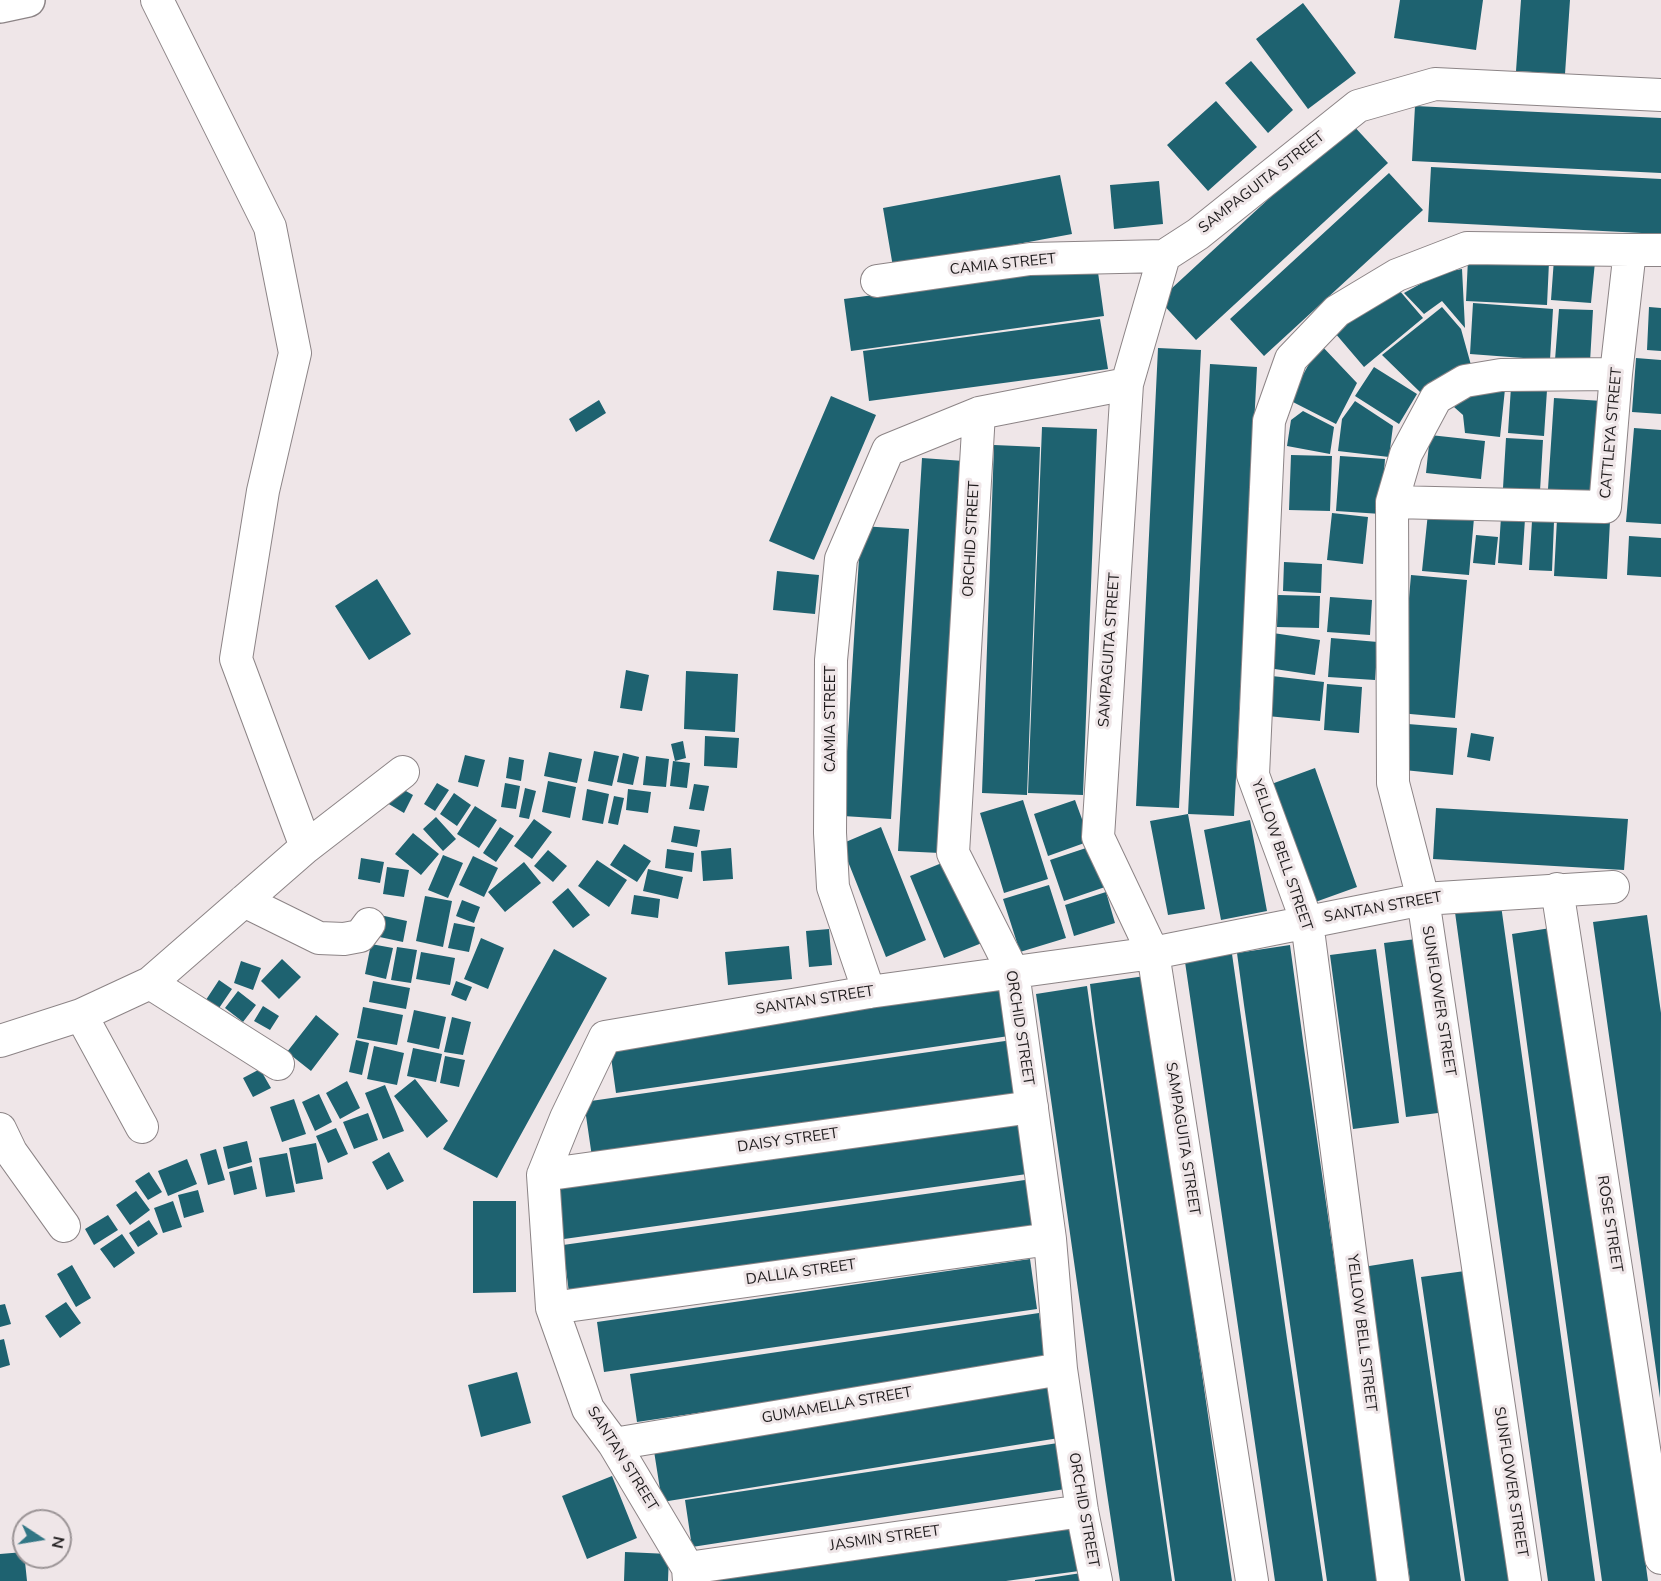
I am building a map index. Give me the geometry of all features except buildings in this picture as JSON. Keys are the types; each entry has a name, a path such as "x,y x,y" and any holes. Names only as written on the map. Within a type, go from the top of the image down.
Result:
{"street":[{"path":"0,6 28,0"},
{"path":"157,0 270,227 295,353 263,491 236,659 306,847"},
{"name":"SAMPAGUITA STREET","path":"1252,1581 1153,953 1098,837 1127,384 1164,256 1198,234 1358,106 1435,84 1661,95"},
{"name":"YELLOW BELL STREET","path":"1393,1581 1307,922 1252,775 1269,421 1291,359 1337,311 1397,275 1467,248 1630,250"},
{"path":"1630,250 1661,250"},
{"name":"CATTLEYA STREET","path":"1392,502 1605,507 1616,374 1630,250"},
{"name":"CAMIA STREET","path":"877,281 1030,259 1164,256"},
{"name":"SUNFLOWER STREET","path":"1525,1581 1423,899 1393,783 1392,502 1406,454 1436,398 1465,381 1501,375 1616,374"},
{"path":"980,413 1127,384"},
{"name":"CAMIA STREET","path":"869,992 833,887 830,833 831,660 841,559 888,450 980,413"},
{"name":"ORCHID STREET","path":"980,413 953,853 1013,972 1050,1239 1060,1369 1082,1511 1096,1581"},
{"path":"0,1041 81,1015 150,983 306,847 403,772"},
{"name":"SANTAN STREET","path":"688,1574 614,1444 588,1409 552,1308 543,1176 566,1118 605,1037 869,992 1153,953 1423,899 1613,887"},
{"name":"ROSE STREET","path":"1557,889 1661,1558"},
{"path":"244,901 319,938 344,939 360,936 369,924"},
{"path":"150,983 278,1064"},
{"path":"81,1015 142,1127"},
{"name":"DAISY STREET","path":"543,1176 1032,1107"},
{"path":"0,1129 11,1152 64,1226"},
{"name":"DALLIA STREET","path":"552,1308 1050,1239"},
{"name":"GUMAMELLA STREET","path":"614,1444 1060,1369"},
{"name":"JASMIN STREET","path":"688,1574 1082,1511"}]}
